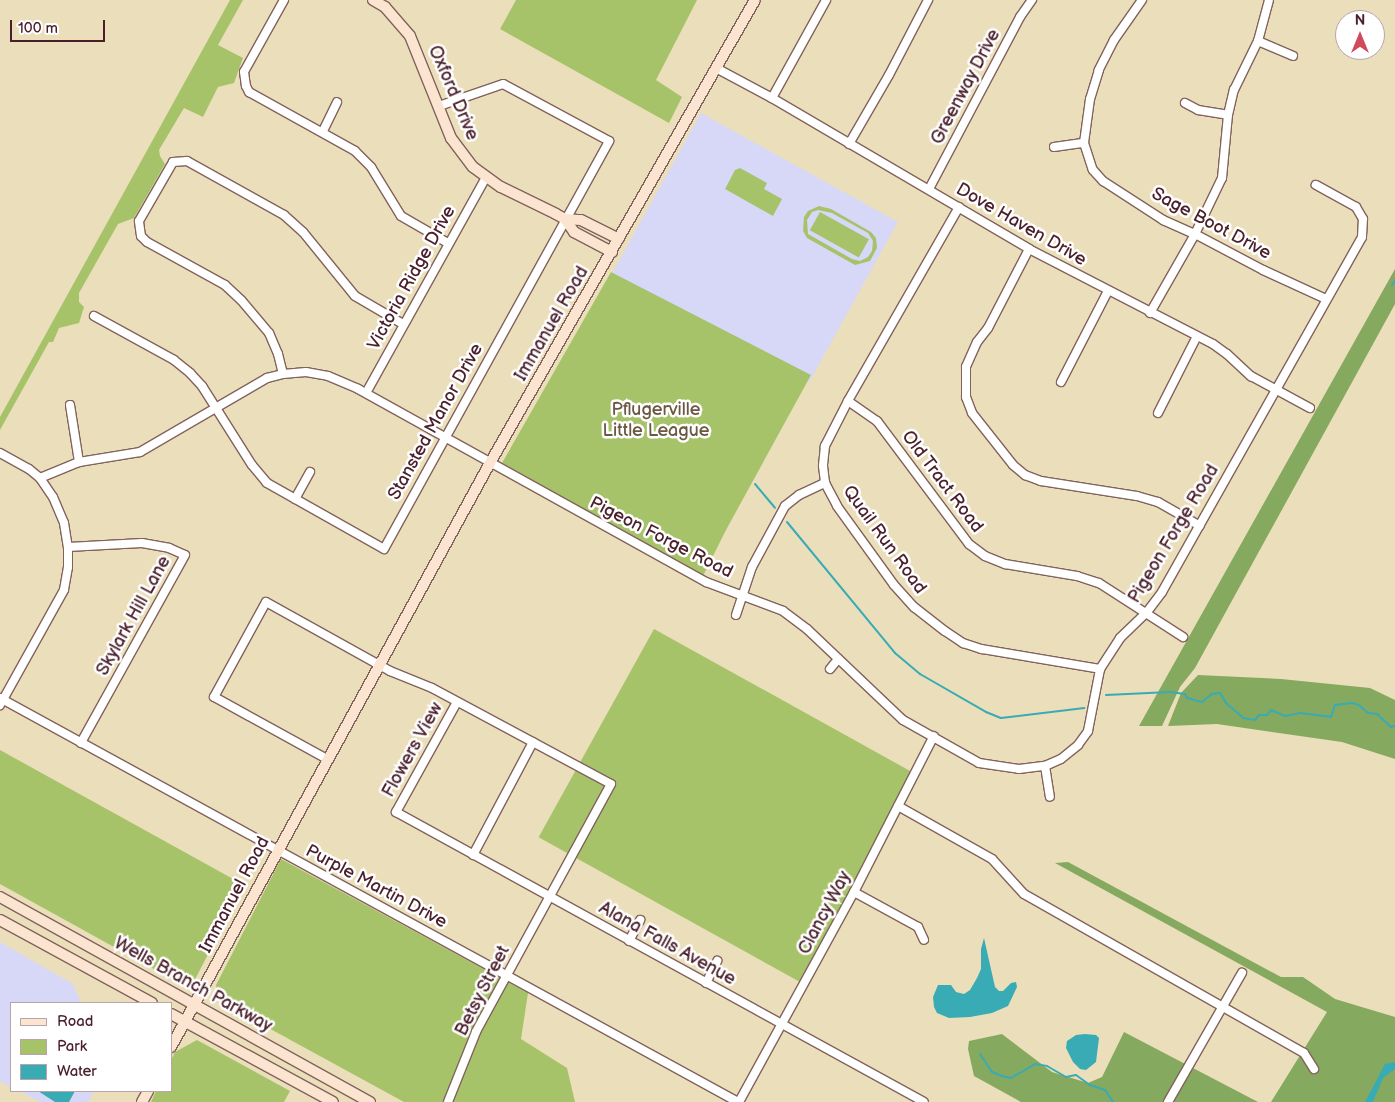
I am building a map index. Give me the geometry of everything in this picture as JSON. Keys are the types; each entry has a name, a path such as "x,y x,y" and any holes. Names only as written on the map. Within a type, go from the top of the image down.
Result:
{"street":[{"path":"284,0 244,72 249,92 323,132 363,158 371,167 401,216 448,243"},
{"name":"Oxford Drive","path":"373,0 387,4 416,47 457,148 473,167 486,177 565,219"},
{"name":"Immanuel Road","path":"172,1045 490,463 754,0"},
{"path":"772,98 826,0"},
{"path":"849,144 889,75 928,0"},
{"name":"Greenway Drive","path":"929,189 1020,17 1032,0"},
{"name":"Sage Boot Drive","path":"1142,0 1114,40 1099,70 1090,99 1084,143 1093,170 1103,181 1163,220 1195,234 1263,270 1326,298"},
{"path":"1150,313 1195,234 1222,178 1228,115 1234,90 1258,41 1269,0"},
{"path":"1258,41 1294,56"},
{"name":"Dove Haven Drive","path":"716,68 772,98 1029,249 1197,336 1228,354 1251,376 1310,408"},
{"name":"Stansted Manor Drive","path":"94,316 174,360 202,386 252,465 267,483 384,549 443,437 609,141 503,84 440,106"},
{"path":"323,132 338,102"},
{"path":"1185,103 1198,110 1228,115"},
{"path":"1054,146 1084,143"},
{"path":"283,374 278,354 269,333 241,300 225,285 147,242 141,236 139,221 173,162 187,161 284,215 304,232 355,296 404,324"},
{"name":"Victoria Ridge Drive","path":"366,393 486,177"},
{"name":"Pigeon Forge Road","path":"40,478 79,462 140,452 253,385 283,374 306,372 328,376 366,393 706,582 783,611 807,628 903,720 979,763 1019,769 1045,766 1061,759 1078,745 1088,731 1100,669 1120,638 1147,612 1162,592 1274,389 1362,237 1363,219 1356,207 1316,185"},
{"name":"Quail Run Road","path":"959,207 848,401 825,446 823,466 825,483 837,506 894,585 914,607 945,631 963,643 982,649 1100,669"},
{"path":"565,219 581,220 619,239"},
{"path":"565,219 574,232 612,252"},
{"path":"1029,249 988,328 977,342 966,367 966,397 972,413 1012,465 1025,475 1041,481 1151,500 1200,526"},
{"path":"1061,382 1108,291"},
{"path":"1158,413 1197,336"},
{"name":"Old Tract Road","path":"848,401 878,420 969,544 985,556 1004,564 1077,576 1099,582 1184,637"},
{"path":"70,405 79,462"},
{"path":"0,452 29,469 40,478 53,497 64,523 68,547 68,567 64,590 1,701"},
{"path":"295,499 310,472"},
{"path":"736,614 752,567 785,506 799,495 825,483"},
{"name":"Skylark Hill Lane","path":"68,547 142,543 169,548 185,555 81,743"},
{"path":"327,759 214,697 266,602 380,664 533,742 473,854"},
{"path":"830,669 838,659"},
{"name":"Purple Martin Drive","path":"1,701 507,974 739,1102"},
{"name":"Flowers View","path":"396,812 457,702"},
{"name":"Clancy Way","path":"739,1102 854,892 934,736"},
{"name":"Betsy Street","path":"448,1102 476,1032 551,898 611,784 533,742"},
{"path":"1045,766 1050,797"},
{"path":"898,806 992,859 1024,894 1304,1053 1314,1069"},
{"name":"Alana Falls Avenue","path":"396,812 924,1102"},
{"path":"854,892 918,927 924,940"},
{"name":"Wells Branch Parkway","path":"0,897 370,1102"},
{"name":"Wells Branch Parkway","path":"0,920 150,1002"},
{"path":"629,941 640,920"},
{"path":"706,983 717,961"},
{"path":"1168,1102 1242,973"},
{"name":"Wells Branch Parkway","path":"172,1014 333,1102"}],"shaded area":[{"path":"701,113 898,222 809,382 612,273"},
{"path":"0,942 73,984 81,1002 10,1002 10,1086 0,1081"},
{"path":"21,1092 93,1092 88,1102 41,1102"}],"green space":[{"path":"230,0 243,0 218,45 243,58 234,83 218,87 203,117 184,108 159,150 165,164 134,218 118,224 79,293 79,302 84,307 79,323 59,328 53,342 49,342 0,430 0,417"},
{"path":"516,0 697,0 656,80 682,97 669,123 500,29"},
{"path":"740,168 767,183 764,189 782,199 773,216 725,189 735,170"},
{"path":"819,206 831,209 871,232 876,238 877,248 870,261 855,265 807,238 803,231 804,217 808,211","holes":["818,210 832,213 868,233 873,241 872,251 868,257 860,261 852,259 808,234 807,220 812,212"]},
{"path":"820,212 869,239 859,258 810,230"},
{"path":"1395,269 1395,304 1195,668 1180,687 1162,726 1139,726"},
{"name":"Pflugerville Little League","path":"611,272 811,375 726,530 703,576 502,463"},
{"path":"654,629 918,775 803,984 539,837"},
{"path":"1198,675 1281,679 1370,688 1395,700 1395,759 1342,742 1217,724 1168,726 1181,693"},
{"path":"0,750 244,885 190,989 0,884"},
{"path":"281,859 528,993 521,1039 567,1068 575,1102 404,1102 219,1001 216,985"},
{"path":"1068,862 1281,977 1303,977 1335,999 1395,1017 1395,1102 1271,1102 1327,1012 1055,863"},
{"path":"1124,1032 1258,1102 1021,1102 974,1076 968,1049 969,1041 1002,1034 1052,1072 1088,1083 1102,1077"},
{"path":"197,1040 290,1091 284,1102 151,1102 156,1092 172,1092 172,1058 175,1052"}],"water":[{"path":"984,938 995,987 999,991 1003,991 1011,983 1016,982 1017,987 1008,1006 992,1013 970,1017 949,1018 937,1013 933,997 938,985 951,985 956,992 964,994 970,990 981,969 981,949"},
{"path":"1076,1035 1096,1035 1099,1038 1096,1062 1086,1070 1080,1069 1073,1062 1066,1048 1067,1041"},
{"path":"1395,1062 1395,1069 1383,1078 1373,1102 1365,1102 1385,1064"},
{"path":"40,1092 74,1092 69,1102 55,1102"}],"waterway":[{"path":"1392,285 1395,281"},
{"path":"755,484 775,508"},
{"path":"787,522 895,653 920,674 986,712 1001,718 1084,708"},
{"path":"1106,695 1170,692 1185,694 1187,698 1202,702 1212,694 1220,693 1226,703 1243,718 1255,720 1259,715 1267,715 1271,710 1285,716 1300,713 1331,717 1335,705 1352,703 1359,705 1368,713 1377,714 1391,727 1395,726"},
{"path":"980,1054 992,1072 1002,1076 1011,1078 1035,1064 1047,1066 1066,1077 1076,1075 1090,1085 1105,1090 1113,1102"}]}
